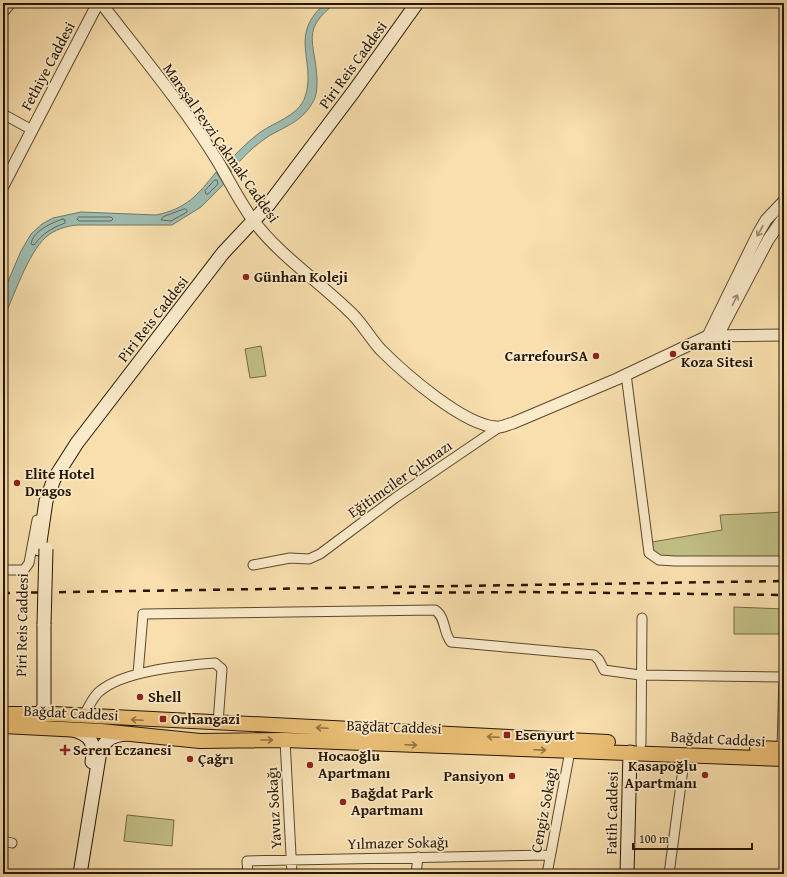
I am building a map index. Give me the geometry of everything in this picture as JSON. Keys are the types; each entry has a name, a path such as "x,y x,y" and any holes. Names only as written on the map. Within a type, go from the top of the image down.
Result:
{"main road":[{"name":"Piri Reis Caddesi","path":"43,549 53,501 60,482 73,460 332,121 417,3"},
{"name":"Piri Reis Caddesi","path":"37,713 46,501 54,479 77,443 223,254 255,222 273,209 314,156 423,3"},
{"name":"Bağdat Caddesi","path":"3,726 37,713"},
{"name":"Bağdat Caddesi","path":"37,713 53,729 101,731 200,740 285,740 570,751 635,748 685,754 783,752"},
{"name":"Bağdat Caddesi","path":"3,714 37,713 119,719 245,724 635,748 783,752"},
{"path":"37,713 45,723 53,729"},
{"path":"74,874 94,749 101,731 107,723 119,719"},
{"path":"200,740 208,738 211,723"},
{"path":"239,740 234,738 232,734 233,730 245,724"},
{"path":"73,730 83,732 94,749"},
{"path":"80,874 100,751 104,743 110,738 115,735 128,734"},
{"name":"Fatih Caddesi","path":"627,874 635,748"}],"street":[{"path":"3,13 11,3"},
{"name":"Fethiye Caddesi","path":"3,185 99,3"},
{"name":"Mareşal Fevzi Çakmak Caddesi","path":"99,3 184,113 217,160 228,181 255,222 288,256 350,311 381,349 400,367 458,412 482,425 498,428"},
{"path":"3,114 32,130"},
{"path":"713,335 759,232 766,220 784,201"},
{"path":"713,335 768,240 784,217"},
{"path":"498,428 513,423 713,335 784,335"},
{"path":"626,374 649,553 659,560 675,561 784,561"},
{"name":"Eğitimciler Çıkmazı","path":"253,565 290,558 309,559 320,554 395,498 498,428"},
{"path":"3,570 24,570 29,563 38,516 46,501"},
{"path":"138,674 143,614 435,610 439,613 451,642 594,655 599,660 604,670 640,674 784,677 783,752"},
{"path":"635,748 642,618"},
{"path":"83,716 99,691 138,674 178,667 215,663 220,665 222,668 211,723"},
{"name":"Yavuz Sokağı","path":"285,740 292,874"},
{"name":"Cengiz Sokağı","path":"547,874 570,751"},
{"path":"670,874 685,754"},
{"path":"3,841 12,843"},
{"name":"Yılmazer Sokağı","path":"248,874 247,861 550,855"},
{"path":"416,874 418,857"}],"shaded area":[{"path":"261,346 266,376 250,378 245,349"},
{"path":"784,512 784,558 663,558 656,554 653,550 652,542 722,530 720,515"},
{"path":"734,607 784,609 784,634 734,634"},
{"path":"127,815 174,820 172,846 124,841"}],"water":[{"path":"326,3 336,3 325,12 318,21 312,37 317,79 314,100 300,118 258,144 231,172 227,163 242,148 264,130 297,110 302,104 308,84 305,37 308,26 314,15"},
{"path":"216,172 224,184 201,207 172,225 77,225 69,226 53,232 39,244 27,264 3,320 3,293 21,251 31,234 42,224 53,218 81,212 156,215 176,209 190,200 203,188"}],"railway":[{"path":"3,593 784,581"},
{"path":"393,593 529,592 784,595"}],"place":[{"name":"Günhan Koleji","path":"246,277"},
{"name":"Garanti Koza Sitesi","path":"673,354"},
{"name":"CarrefourSA","path":"596,356"},
{"name":"Elite Hotel Dragos","path":"17,483"},
{"name":"Shell","path":"140,697"},
{"name":"Orhangazi","path":"163,719"},
{"name":"Esenyurt","path":"507,735"},
{"name":"Seren Eczanesi","path":"65,750"},
{"name":"Çağrı","path":"190,759"},
{"name":"Hocaoğlu Apartmanı","path":"310,765"},
{"name":"Kasapoğlu Apartmanı","path":"705,775"},
{"name":"Pansiyon","path":"512,776"},
{"name":"Bağdat Park Apartmanı","path":"343,802"}]}
